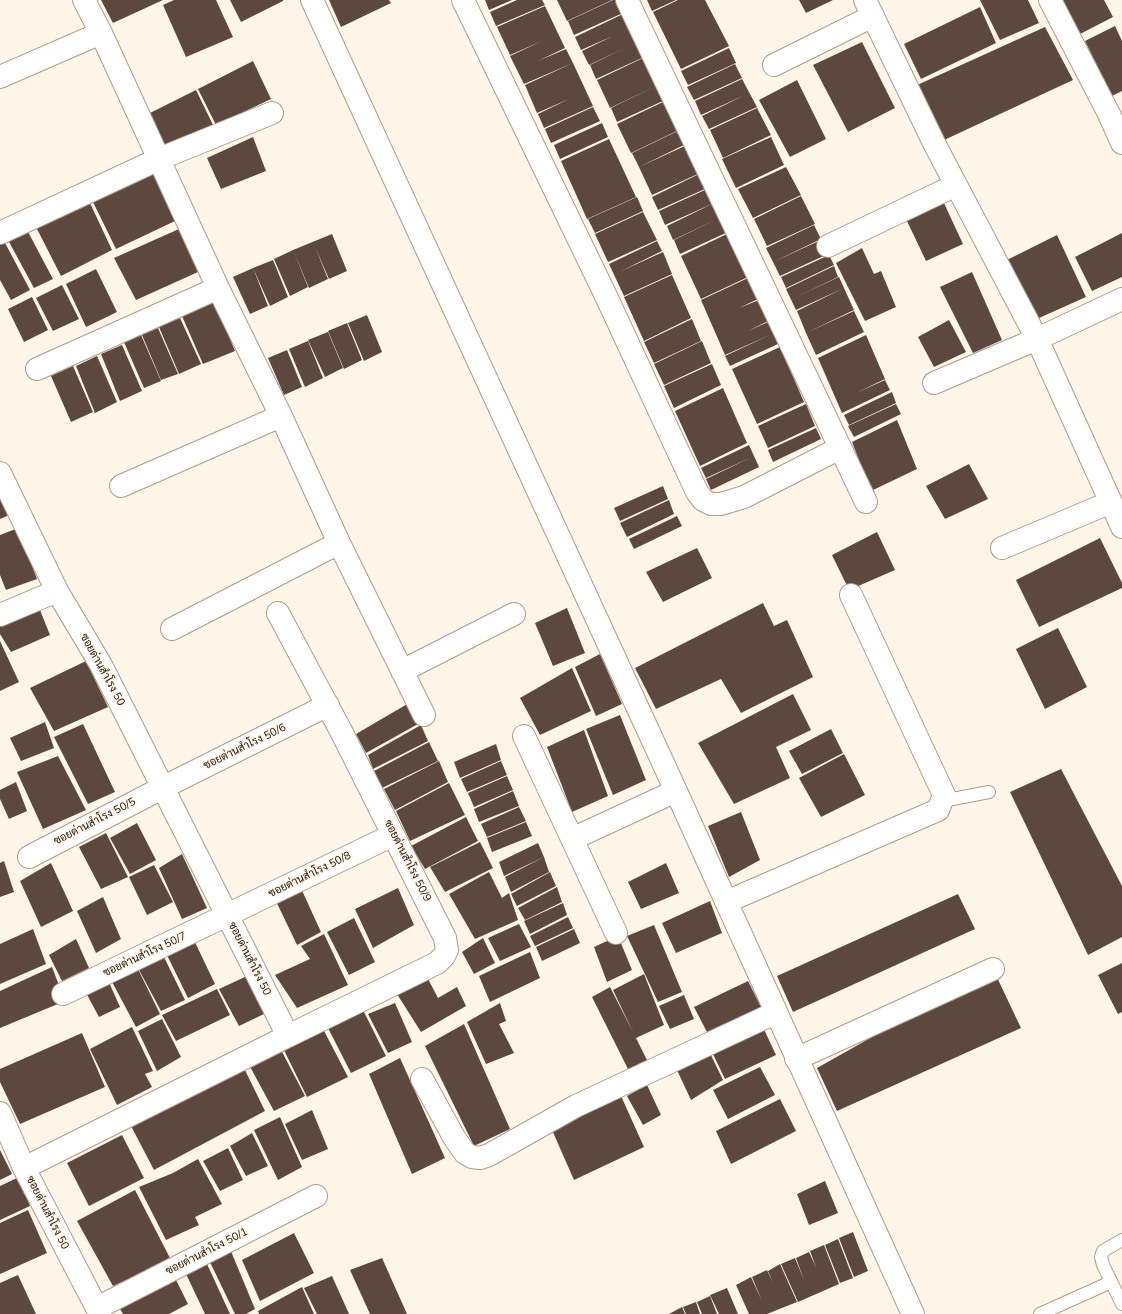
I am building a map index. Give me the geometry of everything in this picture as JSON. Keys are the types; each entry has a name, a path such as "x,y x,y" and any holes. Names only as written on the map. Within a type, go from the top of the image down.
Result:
{"street":[{"path":"84,0 101,33 218,288 281,416 339,543 424,715"},
{"path":"312,0 676,791 776,1013 906,1312"},
{"path":"463,0 606,296 697,492 703,500 711,504 722,504 744,497 840,448"},
{"path":"627,0 866,502"},
{"path":"1050,0 1115,111 1122,143"},
{"path":"774,65 869,8 934,143 1037,338 1122,527"},
{"path":"0,77 101,33"},
{"path":"0,233 159,159 272,113"},
{"path":"828,246 956,185"},
{"path":"37,370 218,288"},
{"path":"934,383 1122,299"},
{"path":"121,486 281,416"},
{"name":"ซอยด่านสำโรง 50","path":"0,473 57,591 101,665 288,1036 24,1168 99,1311"},
{"path":"1002,548 1111,502"},
{"path":"172,629 339,543"},
{"path":"0,615 57,591"},
{"path":"726,902 938,810 942,801 944,795 851,595"},
{"name":"ซอยด่านสำโรง 50/9","path":"278,612 328,705 446,938 447,950 444,956 437,963 288,1036"},
{"path":"402,671 514,614"},
{"name":"ซอยด่านสำโรง 50/6","path":"162,788 328,705"},
{"path":"524,736 616,933"},
{"name":"ซอยด่านสำโรง 50/5","path":"29,857 162,788"},
{"path":"572,839 676,791"},
{"name":"ซอยด่านสำโรง 50/8","path":"228,915 393,835"},
{"name":"ซอยด่านสำโรง 50/7","path":"63,994 228,915"},
{"path":"796,1059 993,969"},
{"path":"422,1079 455,1139 465,1153 472,1157 480,1158 576,1106 776,1013"},
{"path":"0,1113 24,1168"},
{"name":"ซอยด่านสำโรง 50/1","path":"99,1311 316,1196"}],"lane":[{"path":"942,801 989,792"},
{"path":"1122,1240 1103,1251 1101,1257 1103,1265 1122,1304"},
{"path":"1040,1314 1111,1282"}],"building":[{"path":"101,0 163,0 113,23"},
{"path":"174,0 216,0 233,37 186,57 163,5"},
{"path":"230,0 283,0 283,1 241,22"},
{"path":"329,0 389,0 391,3 341,27"},
{"path":"485,0 512,0 489,10"},
{"path":"517,0 542,0 545,5 496,26 490,12"},
{"path":"557,0 612,0 567,21"},
{"path":"613,0 616,0 623,13 574,35 568,21"},
{"path":"647,0 676,0 652,11"},
{"path":"678,0 705,0 729,46 681,69 653,12"},
{"path":"799,0 833,0 806,13"},
{"path":"980,0 1028,0 1039,23 1000,40"},
{"path":"1062,0 1104,0 1113,17 1080,34"},
{"path":"545,6 565,48 538,61 566,49 573,63 524,84 510,56 542,41 510,55 497,27"},
{"path":"980,7 996,43 921,79 904,44"},
{"path":"623,14 644,57 596,79 590,65 627,47 589,65 582,51 613,36 581,50 575,37"},
{"path":"1115,26 1122,41 1122,91 1112,96 1085,41"},
{"path":"1045,27 1073,80 942,141 915,86"},
{"path":"862,42 895,108 848,132 813,65"},
{"path":"729,48 736,63 688,85 681,71"},
{"path":"645,57 665,100 617,122 611,108 654,87 610,108 597,80"},
{"path":"253,61 271,99 216,125 198,89"},
{"path":"573,63 593,106 544,128 538,114 569,99 537,113 525,85"},
{"path":"735,64 742,78 694,100 687,87"},
{"path":"742,79 757,107 709,129 702,116 745,95 701,115 695,101"},
{"path":"797,80 826,139 790,157 759,100"},
{"path":"196,90 213,125 164,147 148,114"},
{"path":"665,101 679,130 631,153 617,124"},
{"path":"593,107 600,121 551,143 545,129"},
{"path":"757,108 771,135 723,158 710,130"},
{"path":"602,123 608,137 560,159 554,145"},
{"path":"680,130 686,144 639,167 632,153"},
{"path":"253,137 266,171 221,189 207,158"},
{"path":"771,137 784,165 736,188 722,159"},
{"path":"609,139 636,197 587,219 561,161"},
{"path":"687,145 700,173 652,195 639,167"},
{"path":"786,167 801,195 753,218 738,189"},
{"path":"155,173 175,221 116,249 93,202"},
{"path":"699,174 707,188 658,210 652,197"},
{"path":"707,189 714,203 665,225 659,211"},
{"path":"801,196 815,224 767,246 754,219"},
{"path":"637,197 643,211 595,233 588,219"},
{"path":"89,201 112,250 61,276 36,227"},
{"path":"943,201 963,244 926,261 906,219"},
{"path":"714,203 728,232 680,254 674,240 717,219 673,240 667,226"},
{"path":"643,212 657,240 608,262 595,234"},
{"path":"814,225 821,239 773,262 766,248"},
{"path":"179,229 198,272 136,300 114,258"},
{"path":"27,230 53,279 34,288 8,240"},
{"path":"729,233 748,277 701,299 681,256"},
{"path":"1122,233 1122,277 1092,291 1075,257"},
{"path":"332,234 347,271 329,279 315,247 328,279 309,288 293,250"},
{"path":"1057,235 1086,297 1039,318 1007,260"},
{"path":"821,240 828,254 780,276 773,262"},
{"path":"4,241 30,290 11,300 0,280 0,243"},
{"path":"657,241 662,251 619,272 663,252 672,274 624,296 609,264"},
{"path":"862,248 874,274 881,271 896,307 865,321 836,263"},
{"path":"293,250 308,287 290,296 274,259"},
{"path":"829,255 834,265 786,288 781,277"},
{"path":"273,260 288,297 270,306 253,268"},
{"path":"834,266 838,277 796,297 839,277 844,288 796,310 786,289"},
{"path":"253,268 268,306 250,314 233,277"},
{"path":"96,269 117,312 86,327 66,284"},
{"path":"972,272 1002,340 973,353 940,287"},
{"path":"672,275 691,318 644,341 624,297"},
{"path":"748,278 758,299 739,308 759,300 768,321 748,331 768,322 778,344 730,366 725,356 772,334 725,355 701,300"},
{"path":"62,285 79,319 53,331 36,298"},
{"path":"844,288 854,310 806,333 797,311"},
{"path":"32,297 48,330 24,342 8,309"},
{"path":"215,302 235,351 203,364 182,316"},
{"path":"854,311 864,332 816,355 806,333"},
{"path":"367,315 382,352 364,361 348,323"},
{"path":"180,318 201,364 179,374 159,327"},
{"path":"692,319 701,341 654,363 644,342"},
{"path":"949,320 966,352 934,367 918,337"},
{"path":"347,323 362,360 344,369 328,331"},
{"path":"158,328 178,374 161,380 142,335"},
{"path":"328,332 343,368 325,377 308,340"},
{"path":"141,335 161,381 144,388 124,342"},
{"path":"866,335 885,379 856,393 885,380 890,390 842,413 818,358"},
{"path":"308,341 323,378 305,387 289,349"},
{"path":"702,341 711,363 664,385 654,364"},
{"path":"122,345 142,391 120,401 101,354"},
{"path":"780,347 804,402 757,424 732,369"},
{"path":"287,350 302,387 284,395 268,358"},
{"path":"97,356 117,402 95,413 76,366"},
{"path":"712,364 721,385 674,408 664,386"},
{"path":"73,366 93,412 71,422 51,376"},
{"path":"723,388 747,443 700,466 675,411"},
{"path":"892,392 896,403 849,425 844,415"},
{"path":"806,404 815,426 768,448 758,426"},
{"path":"896,404 901,414 854,437 848,426"},
{"path":"897,420 917,469 871,491 852,442"},
{"path":"816,428 821,439 773,462 768,450"},
{"path":"749,445 759,467 711,490 706,479 752,457 706,478 701,468"},
{"path":"969,464 988,499 945,519 926,486"},
{"path":"663,486 668,499 620,521 614,508"},
{"path":"0,495 9,515 0,519"},
{"path":"669,500 674,514 627,537 620,523"},
{"path":"677,516 682,526 634,549 629,539"},
{"path":"18,528 37,579 6,590 0,575 0,535"},
{"path":"877,532 895,570 849,590 832,555"},
{"path":"1100,538 1122,583 1122,588 1039,627 1016,580"},
{"path":"697,548 712,578 663,602 646,572"},
{"path":"763,603 774,626 787,620 813,677 741,713 721,679 656,709 635,668"},
{"path":"38,605 50,635 11,652 0,634 0,625"},
{"path":"567,608 585,653 553,666 535,623"},
{"path":"1058,628 1087,687 1045,709 1016,649"},
{"path":"0,641 19,682 0,691"},
{"path":"600,654 622,704 596,716 575,667"},
{"path":"86,661 108,707 54,731 30,688"},
{"path":"572,668 591,711 540,735 520,698"},
{"path":"793,694 811,730 776,747 790,778 734,804 698,743"},
{"path":"409,703 418,724 366,753 356,734"},
{"path":"620,715 646,780 613,795 586,729"},
{"path":"45,722 54,748 21,761 10,738"},
{"path":"83,724 115,792 88,804 54,737"},
{"path":"421,725 428,741 373,769 368,755"},
{"path":"831,729 843,753 802,774 789,751"},
{"path":"584,730 608,796 572,812 547,747"},
{"path":"429,742 438,761 382,788 374,771"},
{"path":"496,744 501,760 460,778 454,762"},
{"path":"844,754 865,795 821,817 799,778"},
{"path":"58,756 86,810 43,829 17,772"},
{"path":"439,761 448,782 395,810 384,789"},
{"path":"501,761 507,775 467,792 461,779"},
{"path":"1061,769 1122,886 1122,937 1088,955 1010,792"},
{"path":"507,776 513,790 474,807 468,793"},
{"path":"16,782 27,811 9,819 0,799 0,790"},
{"path":"449,783 465,815 410,841 396,811"},
{"path":"513,791 519,806 479,822 474,809"},
{"path":"519,807 526,821 487,837 481,824"},
{"path":"741,812 760,860 729,877 708,826"},
{"path":"466,817 478,841 425,869 411,846"},
{"path":"526,822 532,836 492,852 487,838"},
{"path":"137,823 156,860 130,874 110,838"},
{"path":"106,833 128,877 101,889 79,847"},
{"path":"480,842 493,868 445,892 430,867"},
{"path":"538,843 544,857 504,876 499,862"},
{"path":"182,854 207,908 182,919 159,868"},
{"path":"544,857 549,872 511,892 505,877"},
{"path":"4,861 14,892 0,897 0,863"},
{"path":"51,863 73,911 41,927 20,881"},
{"path":"666,863 679,893 641,909 628,882"},
{"path":"154,865 173,902 147,915 129,877"},
{"path":"489,872 502,898 509,893 518,920 475,939 449,894"},
{"path":"550,872 556,886 517,906 511,894"},
{"path":"299,884 321,932 297,945 274,897"},
{"path":"557,887 562,902 525,920 518,908"},
{"path":"398,888 414,925 373,948 355,909"},
{"path":"958,894 975,929 793,1012 777,976"},
{"path":"103,897 121,939 96,953 77,911"},
{"path":"710,901 722,933 676,953 662,923"},
{"path":"563,903 567,915 530,934 524,921"},
{"path":"568,917 573,928 535,946 530,936"},
{"path":"354,918 375,962 349,975 327,932"},
{"path":"519,924 531,947 500,961 488,938"},
{"path":"654,925 682,992 658,1002 627,936"},
{"path":"33,929 46,964 0,984 0,944"},
{"path":"574,929 580,943 542,961 536,947"},
{"path":"324,934 348,985 297,1008 275,975 310,959 301,946"},
{"path":"192,936 215,984 188,998 165,951"},
{"path":"618,936 632,970 607,982 594,947"},
{"path":"483,938 495,963 474,974 462,952"},
{"path":"76,939 89,968 62,981 49,955"},
{"path":"530,952 540,978 490,1002 479,976"},
{"path":"163,955 185,1000 161,1011 138,968"},
{"path":"1122,963 1122,1012 1118,1014 1098,975"},
{"path":"52,967 65,1001 0,1028 0,991"},
{"path":"137,967 160,1014 136,1027 110,978"},
{"path":"993,969 1021,1028 837,1111 817,1068"},
{"path":"644,974 664,1025 636,1038 648,1062 629,1071 592,997 610,987 633,1032 613,990"},
{"path":"247,976 264,1014 239,1026 219,989"},
{"path":"427,977 438,998 457,987 466,1006 421,1032 397,994"},
{"path":"108,980 120,1007 99,1017 85,991"},
{"path":"748,981 761,1007 707,1032 694,1007"},
{"path":"217,989 230,1015 176,1041 162,1015"},
{"path":"684,995 694,1019 670,1029 659,1006"},
{"path":"395,1003 412,1042 388,1053 368,1014"},
{"path":"500,1003 506,1021 499,1024 514,1053 486,1064 467,1022"},
{"path":"361,1006 386,1056 351,1073 326,1024"},
{"path":"162,1019 181,1057 157,1071 138,1031"},
{"path":"761,1023 776,1055 725,1079 711,1050"},
{"path":"464,1024 510,1129 474,1146 425,1046"},
{"path":"321,1025 348,1077 307,1097 281,1044"},
{"path":"132,1027 153,1071 145,1074 152,1087 117,1105 90,1049"},
{"path":"82,1033 105,1087 20,1124 0,1082 0,1069"},
{"path":"279,1046 305,1096 274,1111 248,1063"},
{"path":"709,1051 723,1080 691,1100 676,1068"},
{"path":"400,1058 445,1158 412,1174 369,1074"},
{"path":"243,1066 265,1111 154,1170 131,1126"},
{"path":"760,1067 775,1095 728,1119 713,1090"},
{"path":"647,1085 661,1115 643,1125 627,1096"},
{"path":"621,1096 644,1147 574,1180 552,1130"},
{"path":"780,1099 796,1131 731,1164 716,1131"},
{"path":"312,1110 328,1149 302,1160 285,1124"},
{"path":"280,1117 302,1167 278,1180 254,1130"},
{"path":"252,1133 268,1166 246,1176 230,1146"},
{"path":"122,1135 144,1178 89,1206 67,1163"},
{"path":"228,1148 243,1180 220,1191 203,1161"},
{"path":"0,1150 12,1174 0,1180"},
{"path":"198,1159 222,1204 195,1217 199,1225 166,1240 139,1187 173,1173"},
{"path":"19,1177 30,1206 0,1220 0,1186"},
{"path":"825,1181 838,1213 809,1225 797,1194"},
{"path":"135,1190 171,1260 113,1286 77,1221"},
{"path":"28,1210 47,1253 0,1274 0,1223"},
{"path":"853,1232 868,1271 854,1277 839,1238"},
{"path":"294,1233 314,1273 260,1301 242,1260"},
{"path":"838,1239 853,1278 840,1283 825,1245"},
{"path":"824,1245 839,1284 798,1302 781,1264 795,1258 804,1280 796,1258 809,1252 816,1267 810,1251"},
{"path":"230,1249 255,1309 246,1314 235,1314 209,1260"},
{"path":"382,1258 407,1314 370,1314 350,1270"},
{"path":"207,1264 230,1314 205,1314 186,1274"},
{"path":"780,1264 797,1302 767,1314 749,1314 736,1285 751,1277 762,1301 752,1277 767,1270 773,1283 768,1271"},
{"path":"18,1275 36,1314 0,1314 0,1283"},
{"path":"332,1276 349,1314 317,1314 304,1288"},
{"path":"175,1278 188,1304 169,1314 123,1314 118,1305"},
{"path":"302,1287 314,1314 259,1314 258,1311"},
{"path":"727,1288 738,1314 719,1314 710,1295"},
{"path":"710,1296 717,1314 702,1314 697,1302"},
{"path":"696,1302 700,1314 686,1314 683,1307"},
{"path":"682,1307 685,1314 669,1314"}]}
